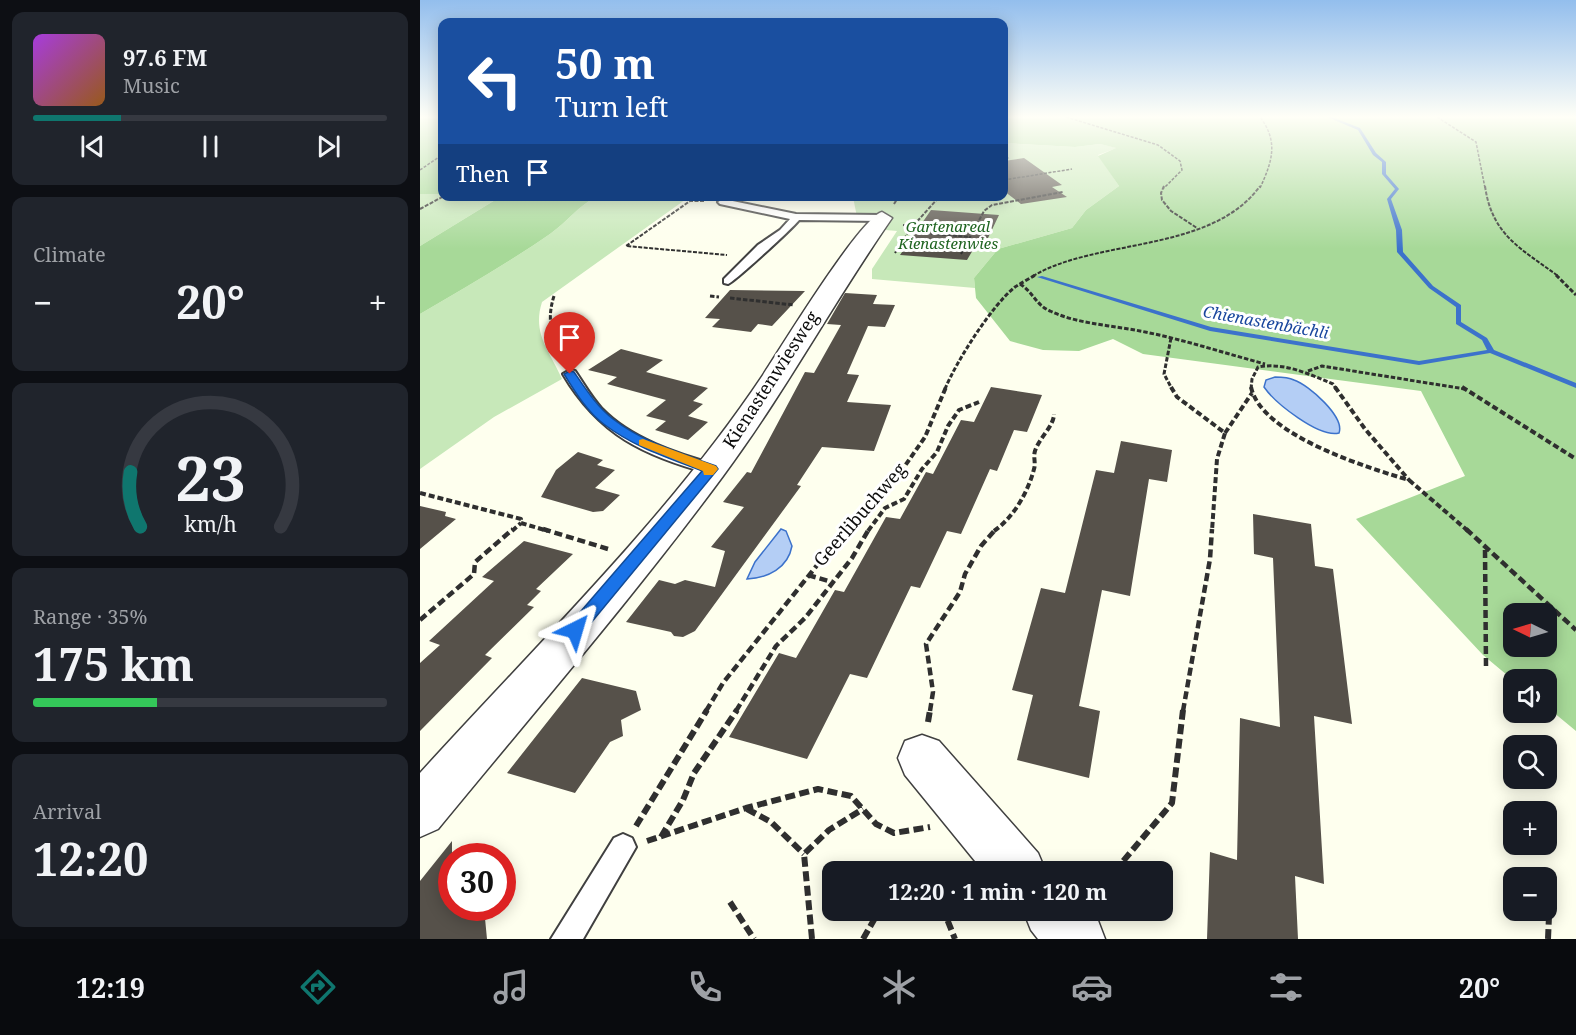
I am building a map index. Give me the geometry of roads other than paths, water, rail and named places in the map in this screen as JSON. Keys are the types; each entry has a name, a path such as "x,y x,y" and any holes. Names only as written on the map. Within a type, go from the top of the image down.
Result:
{"street":[{"name":"Kienastenwiesweg","path":"420,811 711,469 763,397 819,306 895,230"},
{"path":"922,758 1010,861"},
{"path":"1060,921 1076,939"}],"lane":[{"path":"723,202 796,218 895,230"},
{"path":"728,281 762,247 784,232 796,218"},
{"path":"570,374 584,396 608,422 648,445 711,469"},
{"path":"566,939 623,847"}],"water":[{"path":"1285,377 1300,383 1324,402 1337,419 1339,433 1320,430 1287,410 1264,387 1266,380"},
{"path":"781,529 786,531 792,546 782,566 762,577 747,579 755,562"}],"waterway":[{"path":"1383,161 1384,174 1397,189 1389,199 1399,230 1400,252 1431,287 1459,306 1458,323 1485,339 1491,351"},
{"name":"Chienastenbächli","path":"1040,277 1210,329 1419,363 1491,351"},
{"path":"1491,351 1576,386"}],"park label":[{"name":"Gartenareal Kienastenwies","path":"948,236"}]}
